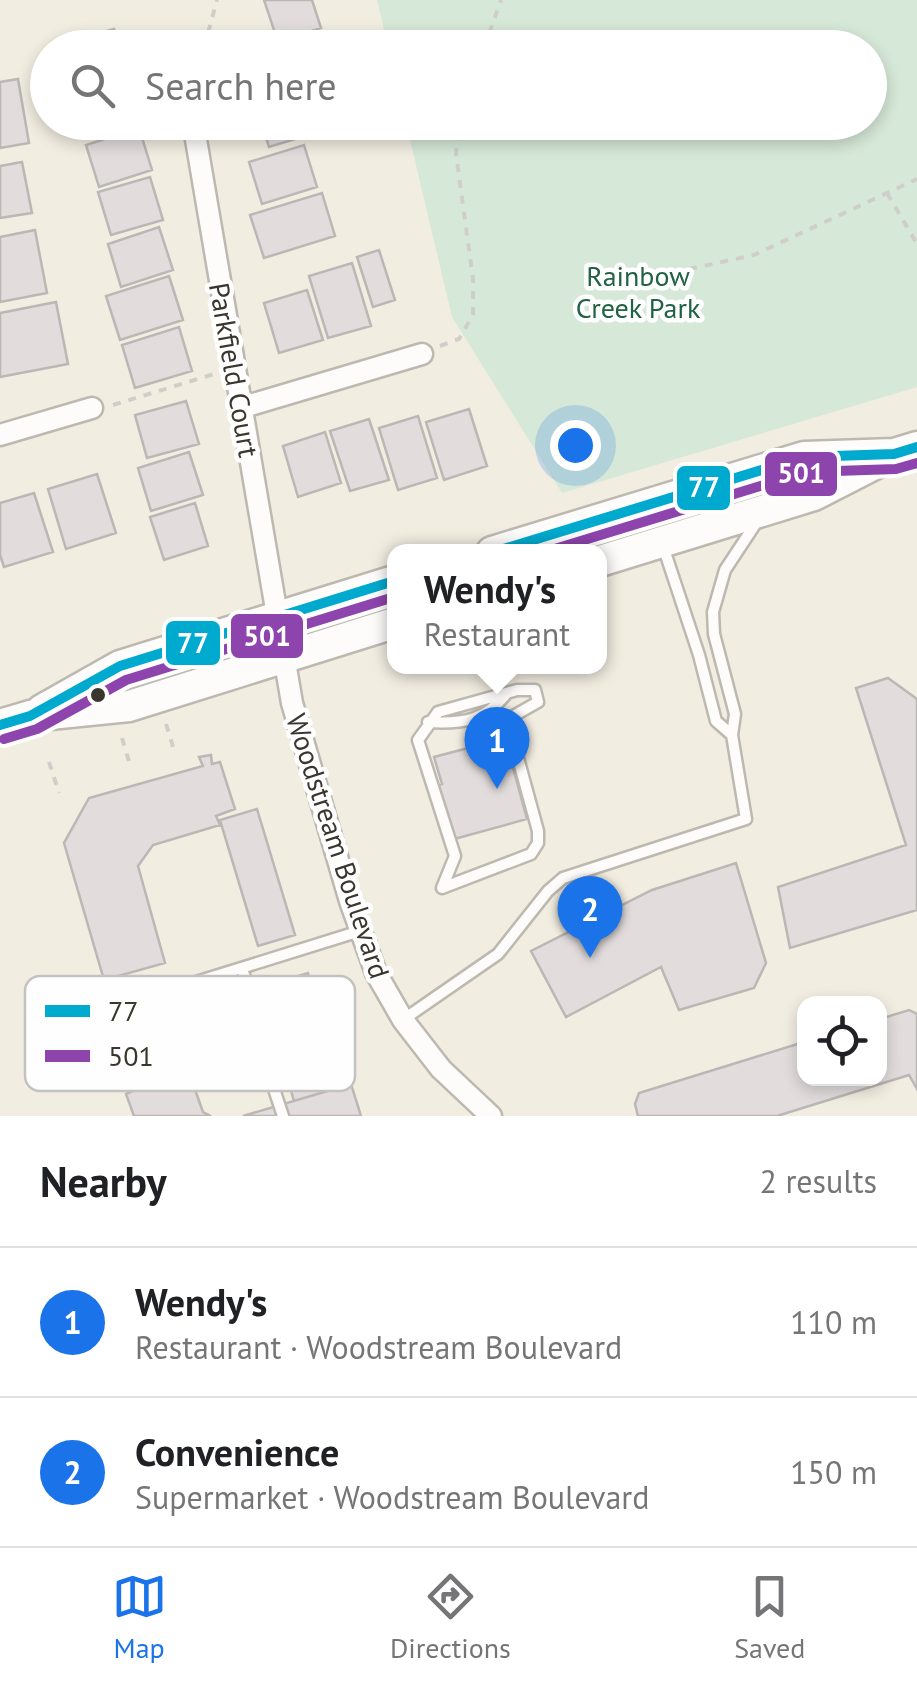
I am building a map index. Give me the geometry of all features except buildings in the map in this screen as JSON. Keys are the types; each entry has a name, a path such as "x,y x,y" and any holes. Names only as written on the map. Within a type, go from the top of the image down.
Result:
{"main road":[{"path":"518,544 804,457 906,451"},
{"path":"607,559 814,495 906,451"},
{"path":"662,542 690,492"},
{"path":"30,716 120,666 387,583"},
{"path":"0,725 30,716 130,706 387,625"}],"street":[{"name":"Parkfield Court","path":"196,140 284,658"},
{"path":"240,408 422,354"},
{"path":"0,436 96,408"},
{"name":"Woodstream Boulevard","path":"284,658 293,707 360,931 376,972 403,1020 480,1113"}],"lane":[{"path":"403,1020 498,954 548,890 563,878 746,819 732,735 735,714 718,650 713,612 725,570 764,512"},
{"path":"662,542 716,722 732,735"},
{"path":"535,690 538,702 515,715 509,725 538,831 538,844 531,854 442,888 455,856 418,740 438,712 508,692 535,690"},
{"path":"218,976 360,931"},
{"path":"242,969 244,976"}],"path":[{"path":"209,30 217,0"},
{"path":"490,30 501,0"},
{"path":"422,354 459,339 473,314 457,140"},
{"path":"689,269 754,255 917,179"},
{"path":"887,193 917,244"},
{"path":"96,408 233,369"},
{"path":"166,724 174,753"},
{"path":"122,738 131,768"},
{"path":"49,762 59,793"}],"green space":[{"name":"Rainbow Creek Park","path":"377,0 917,0 917,387 562,493 452,317 410,140 887,140 887,30 384,30"}],"transit line":[{"name":"77","path":"520,544 804,457 894,454 917,447"},
{"name":"501","path":"571,544 806,472 896,469 917,463"},
{"name":"77","path":"0,725 30,716 120,666 387,583"},
{"name":"501","path":"4,739 37,729 126,680 387,599"}],"place":[{"name":"Wendy's","path":"497,789"},
{"name":"Convenience","path":"590,958"}]}
